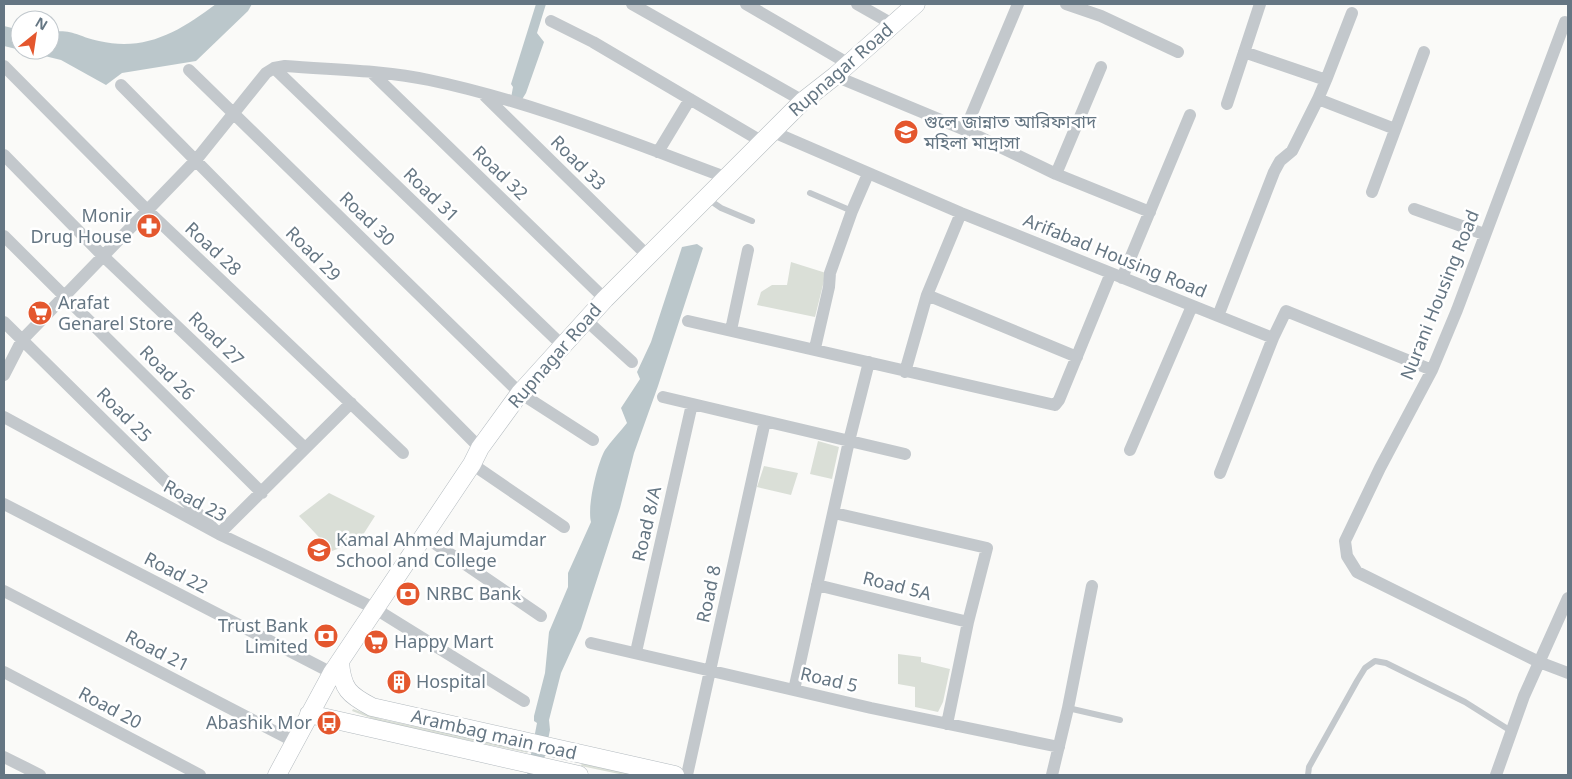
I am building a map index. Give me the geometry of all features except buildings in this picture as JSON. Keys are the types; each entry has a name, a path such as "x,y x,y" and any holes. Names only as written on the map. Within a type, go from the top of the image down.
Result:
{"street":[{"path":"632,4 803,101"},
{"path":"746,4 849,64"},
{"path":"857,4 894,25"},
{"name":"Rupnagar Road","path":"277,775 309,714 374,608 520,393 605,299 649,257 766,136 803,101 849,64 916,4"},
{"path":"965,130 1018,4"},
{"path":"1066,4 1101,16 1178,52"},
{"path":"1227,104 1260,4"},
{"path":"1218,316 1274,172 1280,161 1292,151 1318,99 1352,13"},
{"name":"Arifabad Housing Road","path":"551,21 593,42 690,99 766,136 868,174 1273,338"},
{"name":"Nurani Housing Road","path":"1539,662 1357,572 1347,556 1345,541 1380,468 1432,370 1457,310 1565,22"},
{"path":"1244,52 1326,80"},
{"path":"1372,192 1424,52"},
{"name":"Road 28","path":"4,66 148,211 403,452"},
{"path":"4,375 22,340 196,160 266,73 274,68 285,66 371,72 428,80 483,93 536,108 725,177"},
{"path":"1056,174 1102,67"},
{"name":"Road 31","path":"274,68 563,346"},
{"name":"Road 30","path":"189,70 520,393 593,440"},
{"name":"Road 32","path":"371,72 605,299"},
{"path":"835,76 965,130 1056,174 1150,212"},
{"name":"Road 29","path":"121,85 196,160 476,456 564,527"},
{"name":"Road 33","path":"483,93 649,257"},
{"path":"658,152 690,99"},
{"path":"1318,99 1395,129"},
{"path":"688,321 815,348 905,372 1055,405 1060,400 1077,357 1150,212 1190,115"},
{"name":"Road 27","path":"4,155 103,256 306,448"},
{"path":"815,348 829,287 830,273 852,211 868,174"},
{"path":"1414,208 1484,234"},
{"path":"905,372 927,294 961,213"},
{"name":"Road 26","path":"4,236 262,493"},
{"path":"731,330 748,250"},
{"path":"927,294 1077,357"},
{"path":"1130,450 1192,306"},
{"path":"1220,472 1273,338 1286,311 1432,370"},
{"path":"587,321 632,362"},
{"name":"Road 25","path":"4,322 219,534"},
{"path":"794,690 849,441 869,362"},
{"path":"663,397 905,454"},
{"path":"219,534 351,403"},
{"name":"Road 8/A","path":"636,652 692,404"},
{"name":"Road 23","path":"4,417 219,534 374,608 524,702"},
{"name":"Road 8","path":"687,775 765,421"},
{"name":"Road 22","path":"4,504 336,668"},
{"path":"834,513 985,547 987,552 968,622 947,724"},
{"path":"424,536 541,616"},
{"name":"Road 5A","path":"817,585 968,622"},
{"path":"1052,775 1060,747 1092,586"},
{"name":"Road 21","path":"4,591 295,742"},
{"path":"1496,775 1511,731 1539,662 1568,598"},
{"name":"Road 5","path":"591,643 947,724 1060,747"},
{"path":"1539,662 1568,673"},
{"name":"Arambag main road","path":"336,668 345,689 358,700 372,707 528,744 675,775"},
{"name":"Road 20","path":"4,672 200,775"},
{"name":"Arambag main road","path":"309,714 579,775"},
{"path":"550,768 555,749"},
{"path":"4,757 40,775"}],"lane":[{"path":"810,193 852,211"},
{"path":"705,198 721,208 752,220"},
{"path":"1308,775 1309,767 1361,674 1365,668 1375,661 1386,663 1465,702 1511,731"},
{"path":"1068,708 1120,720"}],"shaded area":[{"path":"216,4 252,4 248,11 196,61 122,73 106,85 61,60 60,31 71,32 116,44 132,44 162,37 189,23"},
{"path":"536,4 546,4 537,33 544,42 526,93 521,101 511,98 513,87 511,84"},
{"path":"4,26 10,28 10,48 4,46"},
{"path":"697,244 703,248 634,453 620,508 581,629 561,673 549,720 550,730 541,775 527,775 537,723 534,721 534,716 545,673 549,632 568,587 568,573 591,522 590,506 599,465 605,450 627,423 621,408 640,379 637,372 651,342 682,247"},
{"path":"791,262 826,273 815,317 757,305 761,292 772,285 787,285"},
{"path":"818,441 839,447 832,479 810,474"},
{"path":"764,466 798,473 791,495 757,487"},
{"path":"329,493 375,516 359,541 332,551 299,516"},
{"path":"898,654 921,657 921,662 950,669 943,702 938,712 915,707 915,687 898,684"},
{"path":"353,709 381,719 525,750 528,753 381,722 352,711"},
{"path":"582,763 643,775 624,775 581,766"}],"place":[{"name":"গুলে জান্নাত আরিফাবাদ মহিলা মাদ্রাসা","path":"906,132"},
{"name":"Monir Drug House","path":"149,226"},
{"name":"Arafat Genarel Store","path":"40,313"},
{"name":"Kamal Ahmed Majumdar School and College","path":"319,550"},
{"name":"NRBC Bank","path":"408,594"},
{"name":"Trust Bank Limited","path":"326,636"},
{"name":"Happy Mart","path":"376,642"},
{"name":"Hospital","path":"399,682"},
{"name":"Abashik Mor","path":"329,723"}]}
